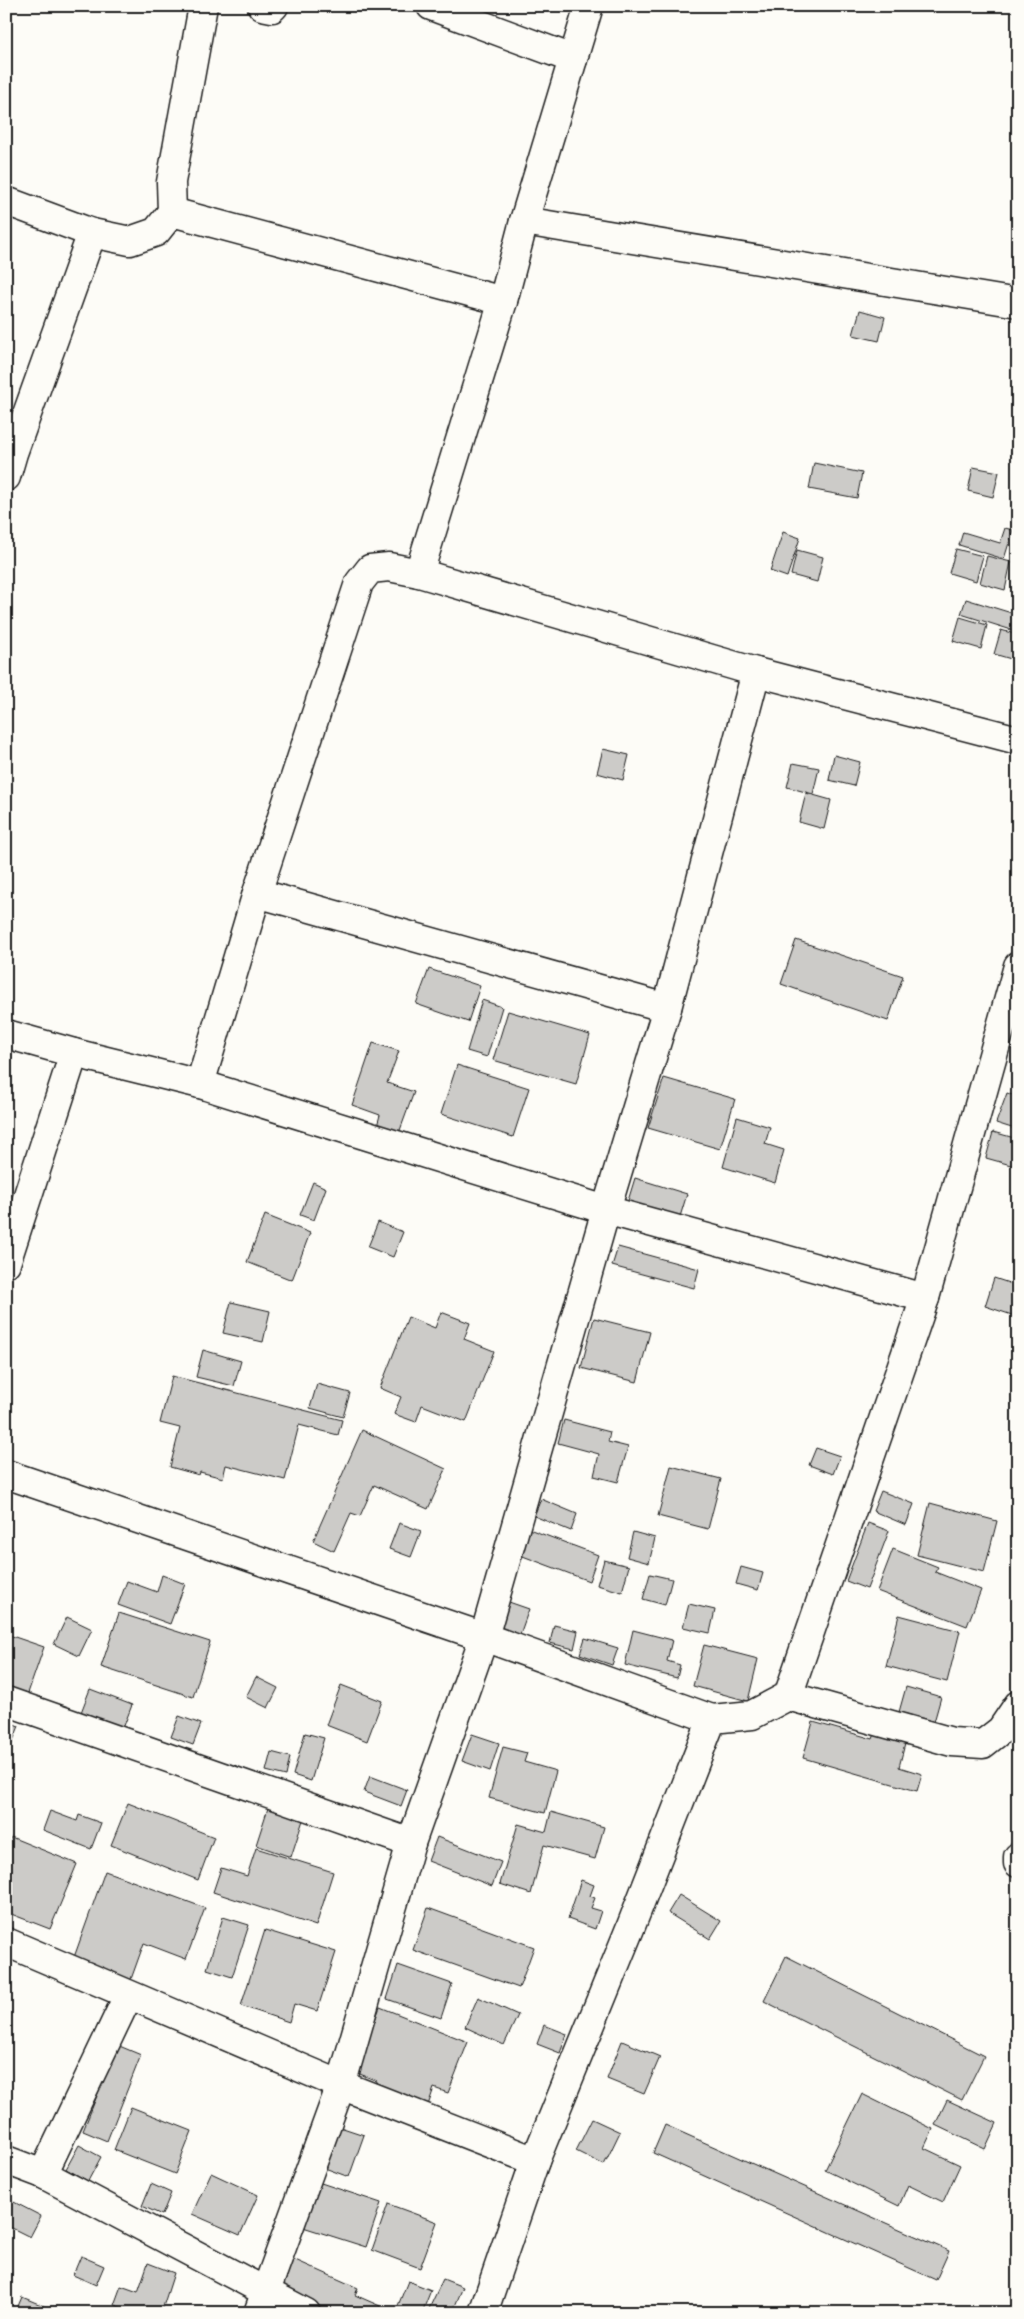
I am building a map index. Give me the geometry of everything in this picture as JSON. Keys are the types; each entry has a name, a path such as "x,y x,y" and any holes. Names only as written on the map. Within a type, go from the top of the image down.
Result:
{"street":[{"path":"6,200 92,233 130,241 156,232 172,212 171,182 203,6"},
{"path":"262,6 272,8 274,6"},
{"path":"431,6 573,59"},
{"path":"419,573 504,301 524,222 589,6"},
{"path":"172,212 504,301"},
{"path":"524,222 1018,303"},
{"path":"8,461 92,233"},
{"path":"200,1084 257,893 359,583 370,569 389,567 419,573 756,672 1018,740"},
{"path":"262,2303 341,2085 412,1843 484,1637 606,1210 667,1008 756,672"},
{"path":"257,893 667,1008"},
{"path":"6,1474 484,1637 712,1719 752,1715 788,1696 925,1298 1018,966"},
{"path":"6,1034 200,1084 606,1210 925,1298"},
{"path":"6,1263 74,1053"},
{"path":"788,1696 952,1742 983,1744 1001,1730 1018,1705"},
{"path":"6,1701 412,1843"},
{"path":"483,2313 535,2161 631,1926 712,1719"},
{"path":"1018,1857 1018,1863"},
{"path":"6,1942 128,1996 341,2085 535,2161"},
{"path":"43,2174 128,1996"},
{"path":"6,2160 43,2174 262,2303 306,2313"}],"building":[{"path":"860,310 885,317 879,341 853,335"},
{"path":"1016,426 1018,426 1018,455 1011,453"},
{"path":"814,463 862,473 857,498 809,489"},
{"path":"973,467 999,472 993,497 968,491"},
{"path":"1005,528 1013,530 1004,559 959,545 963,532 1000,543"},
{"path":"783,532 800,538 787,577 770,571"},
{"path":"956,549 983,556 976,581 949,573"},
{"path":"797,550 823,557 817,582 791,575"},
{"path":"987,556 1011,562 1005,590 980,583"},
{"path":"966,599 1018,615 1018,632 961,614"},
{"path":"960,617 987,625 981,649 953,641"},
{"path":"1001,630 1018,635 1018,661 994,654"},
{"path":"603,749 629,755 623,780 597,773"},
{"path":"834,755 860,762 854,786 829,780"},
{"path":"793,763 819,768 813,794 787,787"},
{"path":"806,793 831,800 824,829 799,822"},
{"path":"796,940 903,976 888,1021 781,984"},
{"path":"429,969 480,986 468,1022 416,1004"},
{"path":"482,1000 502,1007 487,1057 467,1051"},
{"path":"508,1011 590,1035 576,1084 493,1060"},
{"path":"373,1043 399,1051 387,1083 414,1092 399,1133 377,1126 380,1115 352,1105"},
{"path":"457,1065 529,1088 513,1137 441,1114"},
{"path":"664,1078 735,1099 720,1149 648,1128"},
{"path":"1007,1093 1018,1097 1018,1130 996,1123"},
{"path":"737,1117 770,1127 765,1144 784,1150 775,1183 723,1167"},
{"path":"993,1132 1018,1139 1018,1167 986,1158"},
{"path":"635,1178 687,1194 679,1220 627,1204"},
{"path":"313,1182 326,1188 314,1220 300,1215"},
{"path":"265,1215 310,1233 292,1280 247,1262"},
{"path":"378,1222 403,1232 393,1257 368,1247"},
{"path":"618,1247 699,1269 694,1288 612,1266"},
{"path":"994,1278 1018,1286 1018,1317 985,1306"},
{"path":"231,1302 270,1311 263,1342 223,1333"},
{"path":"441,1312 470,1323 464,1339 494,1351 466,1422 422,1405 416,1422 394,1414 401,1397 380,1388 408,1317 435,1328"},
{"path":"594,1318 650,1332 637,1382 581,1368"},
{"path":"203,1350 241,1361 234,1386 196,1377"},
{"path":"172,1376 342,1420 338,1435 299,1425 285,1480 226,1465 223,1478 200,1472 199,1475 170,1467 180,1428 160,1423"},
{"path":"317,1384 350,1393 343,1417 310,1408"},
{"path":"564,1420 610,1432 608,1442 628,1447 618,1482 594,1476 599,1454 558,1443"},
{"path":"362,1430 446,1469 428,1509 374,1485 360,1516 351,1513 334,1551 313,1541"},
{"path":"816,1448 840,1456 833,1474 809,1465"},
{"path":"671,1466 721,1479 708,1529 658,1516"},
{"path":"881,1491 914,1504 906,1525 873,1511"},
{"path":"541,1499 577,1514 571,1531 534,1516"},
{"path":"930,1503 997,1521 984,1572 917,1555"},
{"path":"399,1523 421,1531 411,1557 389,1549"},
{"path":"868,1523 889,1531 867,1589 846,1581"},
{"path":"529,1529 598,1555 589,1581 520,1555"},
{"path":"633,1532 655,1538 649,1563 627,1557"},
{"path":"893,1549 938,1567 935,1572 981,1590 967,1626 877,1591"},
{"path":"604,1560 629,1566 622,1592 597,1585"},
{"path":"741,1567 763,1573 758,1590 736,1584"},
{"path":"650,1574 672,1579 665,1605 643,1599"},
{"path":"162,1575 185,1584 170,1624 118,1605 127,1581 157,1592"},
{"path":"506,1601 529,1609 517,1643 494,1635"},
{"path":"689,1604 715,1610 710,1633 683,1627"},
{"path":"119,1613 210,1642 193,1697 101,1667"},
{"path":"899,1615 960,1631 947,1682 886,1666"},
{"path":"67,1617 92,1629 79,1656 54,1644"},
{"path":"554,1625 578,1631 574,1649 550,1643"},
{"path":"633,1630 672,1640 667,1661 680,1665 677,1678 625,1665"},
{"path":"6,1634 44,1647 27,1696 6,1688"},
{"path":"585,1638 618,1648 612,1665 580,1654"},
{"path":"704,1645 758,1659 748,1701 693,1686"},
{"path":"256,1677 278,1688 268,1708 246,1697"},
{"path":"341,1685 382,1701 367,1741 326,1725"},
{"path":"906,1687 941,1697 934,1722 899,1712"},
{"path":"90,1689 132,1705 122,1731 80,1715"},
{"path":"179,1716 201,1724 193,1745 171,1737"},
{"path":"6,1721 19,1726 6,1758"},
{"path":"813,1722 873,1739 876,1731 906,1740 899,1767 922,1774 917,1791 803,1758"},
{"path":"305,1733 324,1738 311,1781 293,1775"},
{"path":"472,1734 499,1743 490,1771 462,1761"},
{"path":"503,1747 527,1753 524,1762 556,1771 545,1813 489,1798"},
{"path":"271,1752 290,1757 286,1776 266,1771"},
{"path":"370,1776 407,1790 401,1806 364,1792"},
{"path":"128,1803 214,1837 198,1880 111,1845"},
{"path":"268,1808 303,1820 291,1857 256,1845"},
{"path":"50,1811 77,1821 79,1815 101,1823 91,1849 43,1830"},
{"path":"551,1812 604,1827 595,1859 544,1845 531,1894 500,1884 518,1824 546,1832"},
{"path":"11,1837 77,1864 50,1929 6,1912 6,1850"},
{"path":"437,1837 501,1862 492,1886 428,1861"},
{"path":"256,1848 333,1872 316,1926 213,1892 221,1868 247,1876"},
{"path":"105,1871 205,1908 186,1959 144,1943 130,1982 73,1960"},
{"path":"581,1880 594,1885 590,1896 595,1898 591,1908 601,1911 595,1929 568,1919"},
{"path":"679,1895 721,1921 710,1939 668,1913"},
{"path":"428,1908 534,1947 519,1988 413,1950"},
{"path":"223,1917 249,1925 232,1977 207,1969"},
{"path":"265,1930 336,1952 317,2011 294,2004 289,2022 241,2006"},
{"path":"786,1956 984,2056 962,2100 764,2001"},
{"path":"398,1965 452,1984 441,2018 387,1999"},
{"path":"478,1997 518,2015 504,2045 465,2027"},
{"path":"380,2007 468,2042 448,2093 434,2088 426,2111 374,2090 377,2081 355,2072"},
{"path":"544,2025 567,2034 560,2053 537,2044"},
{"path":"622,2041 660,2057 644,2094 607,2079"},
{"path":"117,2045 141,2055 107,2141 83,2131"},
{"path":"862,2094 933,2129 924,2148 960,2165 943,2202 908,2185 899,2206 825,2170"},
{"path":"947,2100 997,2123 985,2149 935,2125"},
{"path":"131,2107 192,2131 175,2174 114,2150"},
{"path":"592,2119 620,2132 604,2165 576,2151"},
{"path":"665,2125 949,2251 936,2280 653,2153"},
{"path":"337,2126 364,2135 349,2177 322,2167"},
{"path":"79,2145 101,2157 88,2181 66,2169"},
{"path":"211,2173 258,2195 240,2235 192,2214"},
{"path":"318,2182 381,2203 366,2247 303,2227"},
{"path":"151,2184 171,2193 162,2215 142,2206"},
{"path":"6,2198 41,2216 30,2237 6,2225"},
{"path":"388,2204 437,2222 420,2268 372,2250"},
{"path":"81,2256 104,2266 96,2285 73,2275"},
{"path":"293,2259 358,2288 355,2295 380,2306 376,2313 333,2313 280,2289"},
{"path":"148,2263 174,2273 161,2313 138,2313 114,2305 121,2286 138,2292"},
{"path":"443,2279 463,2287 452,2313 427,2313"},
{"path":"408,2281 431,2290 422,2313 395,2313"},
{"path":"22,2297 46,2307 44,2313 15,2313"}]}
